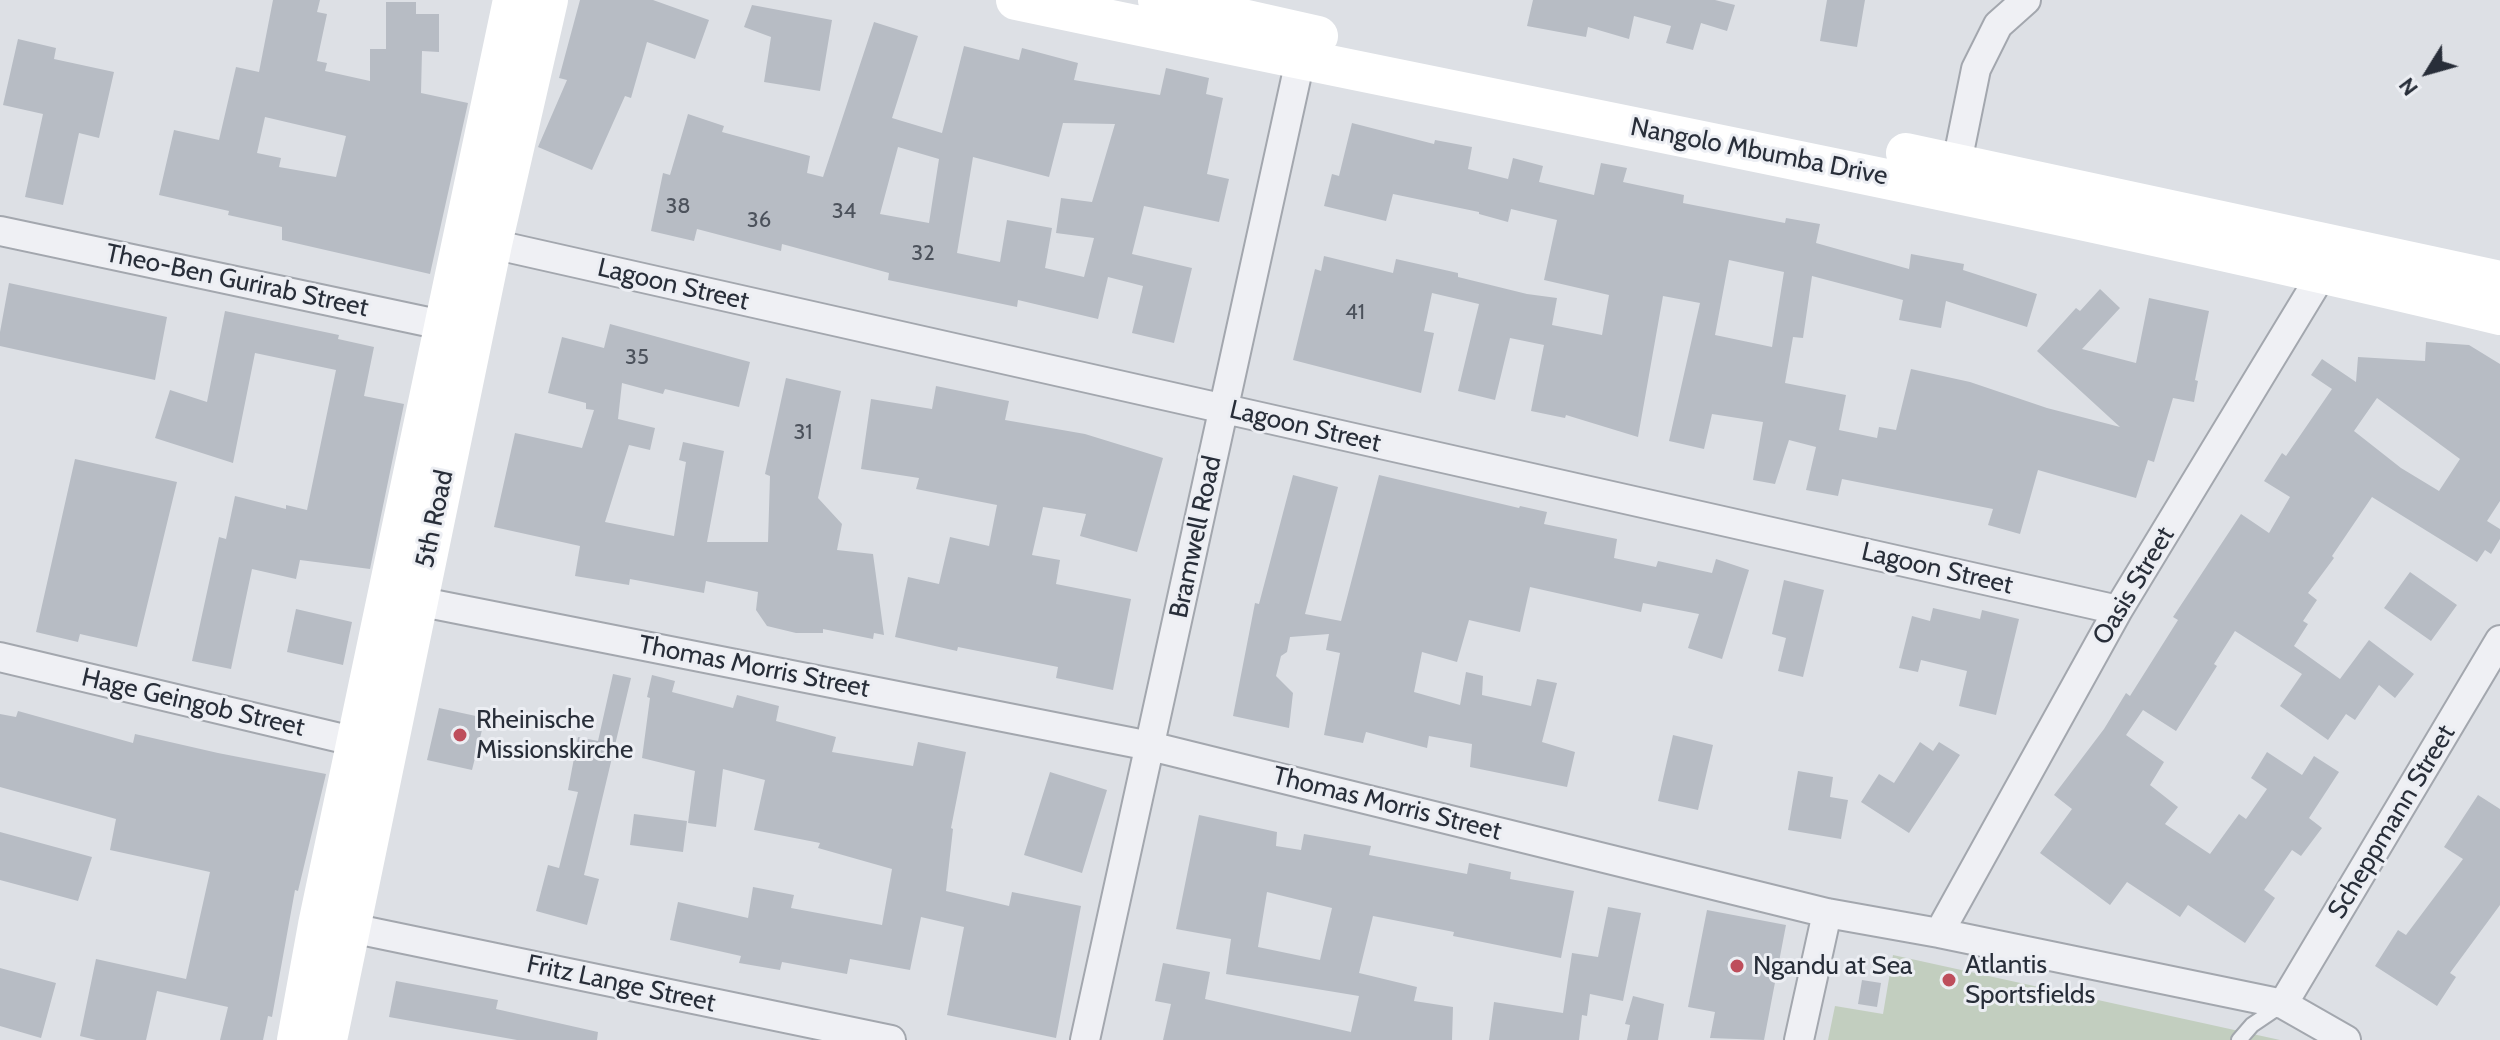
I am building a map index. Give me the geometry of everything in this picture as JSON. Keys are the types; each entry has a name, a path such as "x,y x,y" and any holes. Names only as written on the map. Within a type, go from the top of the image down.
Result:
{"main road":[{"name":"5th Road","path":"327,1040 351,928 372,745 417,601 513,0"},
{"name":"5th Road","path":"297,1040 372,745 460,328 492,244 548,0"},
{"name":"Nangolo Mbumba Drive","path":"1016,0 1303,47 1954,177 2331,258 2500,281"},
{"name":"Nangolo Mbumba Drive","path":"1158,0 1303,47"},
{"name":"Nangolo Mbumba Drive","path":"2331,258 2500,315"}],"street":[{"path":"1954,177 1976,69 1998,25 2026,0"},
{"name":"Bramwell Road","path":"1085,1040 1303,47"},
{"name":"Theo-Ben Gurirab Street","path":"0,231 460,328"},
{"name":"Lagoon Street","path":"492,244 2118,610"},
{"name":"Oasis Street","path":"1939,933 2118,610 2331,258"},
{"name":"Thomas Morris Street","path":"417,601 1150,746 1827,913 2283,1004 2346,1040"},
{"name":"Scheppmann Street","path":"2283,1004 2500,640"},
{"name":"Hage Geingob Street","path":"0,657 372,745"},
{"path":"1799,1040 1827,913"},
{"name":"Fritz Lange Street","path":"351,928 891,1040"}],"lane":[{"path":"2239,1040 2252,1025 2283,1004"}],"green space":[{"name":"Atlantis Sportsfields","path":"1893,955 2280,1040 1828,1040 1835,1006 1883,1014"}],"building":[{"path":"273,0 320,0 317,12 327,14 317,61 327,63 325,71 370,81 370,49 386,49 386,2 416,2 416,14 439,14 439,52 422,51 421,93 468,103 430,274 282,240 282,227 159,195 174,130 219,140 236,67 259,72","holes":["265,117 346,136 336,177 279,167 281,158 257,153"]},
{"path":"580,0 653,0 709,20 695,59 647,42 631,98 625,96 592,170 538,147 567,80 559,78"},
{"path":"1533,0 1715,0 1735,5 1727,31 1701,23 1693,50 1666,43 1671,26 1634,16 1629,39 1588,27 1586,37 1527,26"},
{"path":"1827,0 1865,0 1857,47 1820,41"},
{"path":"752,5 832,20 820,91 764,82 771,37 744,27"},
{"path":"874,22 918,36 892,118 942,133 964,46 1019,60 1022,48 1078,63 1074,80 1160,95 1166,68 1209,78 1206,94 1223,98 1207,174 1229,179 1219,222 1144,206 1132,254 1192,268 1174,343 1132,333 1143,286 1108,277 1098,319 1018,300 1017,307 888,280 889,273 782,244 781,251 697,229 694,241 651,231 663,173 670,175 688,114 724,126 722,132 810,156 807,173 823,177","holes":["1063,123 1115,124 1092,202 1061,198 1056,233 1094,238 1084,277 1045,268 1052,228 1007,220 1000,262 957,253 973,157 1049,177","898,147 939,159 929,223 880,214"]},
{"path":"18,39 56,48 54,59 114,72 99,138 79,133 63,205 25,197 43,114 3,105"},
{"path":"1352,123 1434,144 1435,140 1472,147 1468,169 1508,179 1513,158 1543,166 1539,182 1594,195 1601,163 1627,168 1623,182 1684,195 1683,203 1785,223 1786,218 1820,224 1816,243 1909,269 1911,254 1964,264 1963,270 2037,294 2027,327 1946,301 1941,328 1899,320 1903,300 1812,276 1803,338 1793,337 1785,383 1846,395 1839,430 1877,438 1879,427 1896,430 1911,369 1970,382 2047,408 2120,427 2037,351 2076,308 2080,311 2100,289 2120,308 2082,349 2136,363 2149,298 2209,311 2195,380 2198,381 2194,402 2173,398 2154,462 2148,460 2136,498 2038,470 2020,534 1988,525 1993,509 1842,479 1838,496 1806,490 1816,447 1789,440 1775,484 1753,480 1763,422 1712,414 1704,449 1669,441 1700,303 1663,296 1638,437 1566,415 1565,418 1531,411 1544,345 1510,338 1495,400 1458,391 1479,304 1432,293 1424,331 1434,333 1421,393 1293,360 1315,269 1321,271 1324,256 1393,273 1396,259 1458,273 1458,277 1527,294 1557,298 1552,325 1602,335 1609,295 1544,280 1557,220 1511,209 1508,222 1479,212 1393,194 1386,221 1324,206 1332,174 1339,176","holes":["1729,260 1784,272 1772,347 1715,335"]},
{"path":"9,283 167,317 155,380 0,346"},
{"path":"225,311 339,335 338,339 374,347 364,396 404,404 370,569 300,560 296,579 252,569 231,669 192,661 219,537 226,539 235,496 286,509 286,505 307,510 336,370 255,353 233,463 155,438 170,390 207,402"},
{"path":"610,324 750,362 739,407 665,389 663,394 622,383 618,419 655,428 650,450 629,445 605,522 674,536 686,462 679,460 683,442 724,451 707,542 768,542 770,476 765,474 786,378 841,391 818,498 842,524 837,550 873,554 884,635 874,633 873,639 823,629 823,633 796,633 767,626 756,610 758,592 706,581 704,593 630,579 629,585 575,576 580,546 494,527 515,433 582,448 594,410 586,409 586,403 548,393 562,337 604,348"},
{"path":"2426,342 2469,345 2500,364 2500,501 2487,521 2500,529 2500,539 2491,554 2485,550 2477,562 2372,497 2308,593 2317,600 2303,621 2308,624 2294,646 2340,679 2369,640 2414,674 2395,698 2379,685 2355,720 2346,714 2328,740 2280,706 2302,674 2235,631 2176,731 2143,710 2126,735 2164,762 2150,785 2178,807 2165,824 2210,854 2239,814 2246,819 2267,789 2251,778 2267,752 2302,775 2314,756 2339,772 2309,818 2322,828 2301,856 2292,850 2264,890 2275,898 2245,943 2188,905 2180,917 2127,882 2110,905 2040,853 2072,809 2054,795 2104,729 2126,693 2130,696 2178,620 2173,617 2241,514 2269,533 2290,497 2264,481 2282,453 2286,456 2332,389 2311,375 2322,359 2356,382 2358,357 2425,361","holes":["2377,398 2460,459 2439,491 2401,468 2354,431"]},
{"path":"936,386 1009,401 1005,420 1085,434 1163,458 1137,552 1080,536 1086,514 1043,507 1032,555 1060,560 1056,584 1131,599 1113,690 1056,678 1058,667 958,647 957,651 895,637 908,577 939,584 950,537 989,546 997,505 916,489 919,478 861,469 871,399 932,409"},
{"path":"75,459 177,482 137,647 80,634 78,642 36,632"},
{"path":"1293,475 1338,487 1305,614 1341,621 1379,475 1547,512 1544,524 1617,539 1614,558 1656,567 1658,561 1712,573 1716,559 1749,570 1722,659 1688,648 1699,614 1643,603 1641,612 1530,587 1520,632 1469,620 1457,662 1422,652 1414,692 1460,705 1466,672 1483,676 1482,695 1531,706 1537,679 1557,683 1542,742 1575,752 1567,787 1470,767 1472,744 1429,736 1427,748 1366,732 1363,743 1324,735 1340,653 1326,650 1329,634 1290,637 1287,652 1281,656 1276,676 1293,693 1289,728 1233,716 1255,603 1259,604"},
{"path":"2410,572 2457,605 2431,641 2384,608"},
{"path":"1784,580 1824,590 1803,677 1778,671 1786,638 1772,634"},
{"path":"1933,608 1980,619 1982,610 2019,619 1996,715 1959,706 1967,671 1921,660 1918,672 1899,668 1912,616 1930,621"},
{"path":"296,609 352,622 343,665 287,652"},
{"path":"613,674 631,678 584,875 599,879 587,925 536,911 548,865 559,868 578,792 568,790 578,737 598,741"},
{"path":"652,675 675,681 672,692 733,708 737,695 779,706 776,721 836,737 832,752 913,766 918,742 966,752 951,828 946,891 1009,906 1012,892 1081,906 1056,1038 947,1015 964,927 921,917 910,970 850,959 847,974 782,962 780,970 739,963 741,956 670,940 678,902 748,918 753,887 794,895 791,908 882,925 892,869 818,848 820,843 754,830 765,780 723,769 716,827 688,823 695,771 642,758"},
{"path":"439,708 485,718 472,770 427,760"},
{"path":"18,711 133,743 135,734 326,774 298,891 295,890 272,1017 268,1016 263,1040 220,1040 228,1007 157,991 146,1040 96,1040 80,1036 96,959 186,979 210,872 110,850 116,819 0,787 0,714 16,717"},
{"path":"1673,735 1713,745 1698,810 1658,801"},
{"path":"1920,742 1933,751 1939,742 1960,755 1909,833 1861,802 1879,774 1894,783"},
{"path":"1798,771 1833,777 1830,797 1848,800 1841,839 1788,830"},
{"path":"1050,772 1107,790 1082,873 1024,855"},
{"path":"2478,795 2500,809 2500,905 2450,973 2456,977 2437,1006 2375,966 2398,930 2406,935 2463,859 2444,847"},
{"path":"634,814 687,821 683,852 630,845"},
{"path":"1199,815 1277,832 1276,846 1301,850 1304,834 1371,846 1369,855 1467,874 1469,863 1511,872 1510,879 1574,891 1561,958 1373,916 1359,973 1417,987 1414,1001 1453,1007 1452,1040 1163,1040 1171,1004 1155,1001 1163,963 1210,972 1205,999 1351,1032 1359,996 1226,974 1231,939 1176,929","holes":["1267,892 1332,908 1320,960 1258,947"]},
{"path":"0,832 92,857 78,901 0,880"},
{"path":"1608,907 1641,913 1623,1001 1590,994 1587,1016 1582,1015 1579,1040 1489,1040 1494,1002 1563,1013 1572,953 1598,957"},
{"name":"Ngandu at Sea","path":"1707,910 1786,925 1764,1040 1710,1038 1715,1012 1688,1007"},
{"path":"0,968 56,983 41,1038 0,1026"},
{"path":"1862,980 1881,983 1877,1007 1858,1004"},
{"path":"396,981 498,1000 496,1009 598,1032 597,1040 517,1040 389,1017"},
{"path":"1633,996 1664,1004 1658,1040 1627,1040 1630,1025 1625,1024"}],"place":[{"name":"Rheinische Missionskirche","path":"460,735"},
{"name":"Ngandu at Sea","path":"1737,966"},
{"name":"Atlantis Sportsfields","path":"1949,980"}]}
